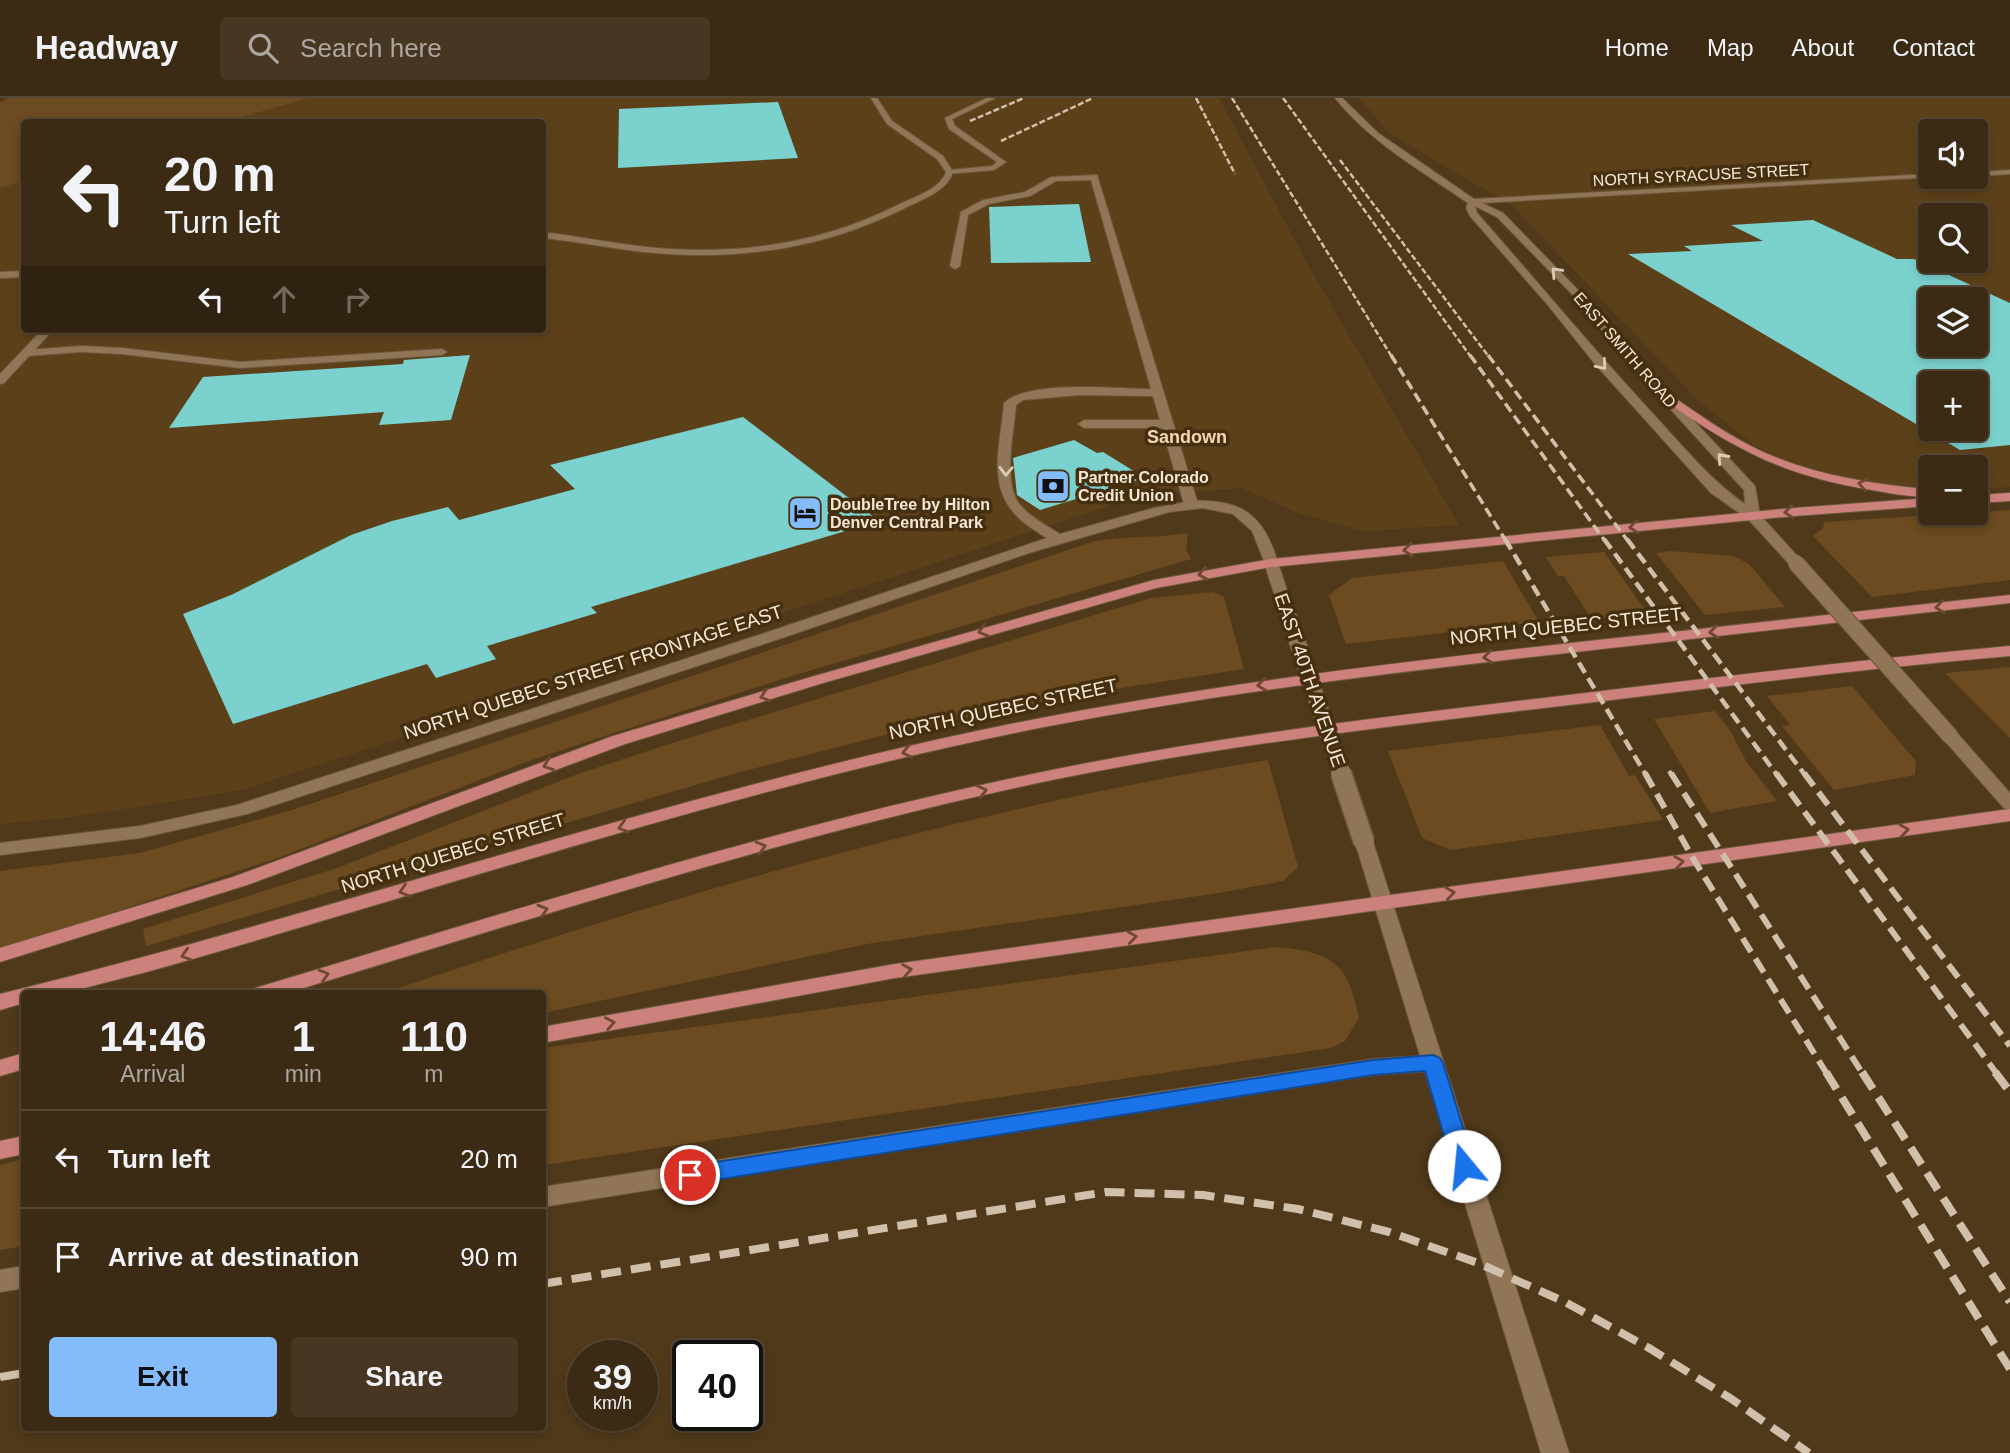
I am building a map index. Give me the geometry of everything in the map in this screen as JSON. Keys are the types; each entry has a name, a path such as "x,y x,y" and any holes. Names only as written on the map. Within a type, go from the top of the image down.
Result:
{"main road":[{"path":"1666,397 1741,445 1784,464 1844,481 1918,492"},
{"path":"1988,498 2010,497"},
{"path":"0,955 240,881 549,765 701,715 1114,594 1184,578 1271,563 1753,516 1918,503"},
{"name":"NORTH QUEBEC STREET","path":"48,990 146,966 621,827 800,778 934,745 1084,713 1231,689 1429,664 2010,599"},
{"path":"272,990 663,874 815,833 964,795 1127,760 1209,746 1409,720 2010,651"},
{"path":"546,1034 895,971 2010,815"},
{"path":"0,1002 21,997"},
{"path":"0,1068 21,1062"},
{"path":"0,1150 21,1145"}],"street":[{"path":"874,98 887,120 937,156 950,172"},
{"path":"950,172 994,168 1002,162 952,127 948,118 992,98"},
{"name":"EAST SMITH ROAD","path":"1338,98 1358,121 1375,135 1473,202 1500,215 1539,254 1750,489 1753,516"},
{"path":"546,236 673,252 724,252 779,247 825,238 854,228 934,190 944,183 950,172"},
{"path":"1988,174 2007,173"},
{"path":"955,265 964,214 986,202 1027,194 1054,179 1094,177 1191,504"},
{"name":"NORTH SYRACUSE STREET","path":"1473,202 1918,177"},
{"name":"EAST SMITH ROAD","path":"1473,202 1470,208 1473,214 1551,302 1599,362 1716,490 1753,516 2010,804"},
{"path":"0,275 21,274"},
{"path":"0,382 45,333"},
{"path":"26,353 113,350 240,365 442,352"},
{"path":"1058,539 1015,508 1009,499 1004,476 1010,402 1020,396 1045,392 1158,393"},
{"path":"1084,424 1167,424"},
{"name":"NORTH QUEBEC STREET FRONTAGE EAST","path":"0,849 140,832 241,810 1058,539 1147,513 1191,504"},
{"name":"EAST 40TH AVENUE","path":"1191,504 1233,509 1251,519 1264,537 1364,842 1555,1453"},
{"path":"546,1196 1373,1067 1433,1063"},
{"path":"0,1281 21,1278"}],"shaded area":[{"path":"9,98 309,98 236,119 21,119 21,182 0,188 0,102"},
{"path":"309,98 1219,98 1307,263 1459,525 1363,531 1298,513 1242,488 1142,495 242,790 73,817 0,824 0,188 21,182 21,333 546,333 546,119 236,119"},
{"path":"1359,98 2010,98 2010,487 1988,488 1988,455 1918,455 1918,487 1863,481 1795,464 1755,446 1698,400 1513,206 1389,133"},
{"path":"2010,510 2010,580 1872,597 1813,536 1823,528 1824,522 1918,516 1918,525 1988,525 1988,511"},
{"path":"1188,533 1186,549 1191,559 805,672 608,735 526,762 275,859 48,934 0,947 0,871 140,853 292,810 1095,541"},
{"path":"1670,551 1733,556 1749,564 1785,607 1705,615 1656,553"},
{"path":"1604,552 1648,614 1592,620 1564,576 1558,576 1546,557"},
{"path":"1503,561 1539,622 1346,644 1329,595 1352,578"},
{"path":"1213,592 1224,597 1244,669 1127,687 912,728 733,774 146,946 143,929 337,868 578,774 1151,598"},
{"path":"2010,667 2010,738 1945,673"},
{"path":"1852,686 1916,761 1915,775 1834,790 1782,726 1790,725 1767,696"},
{"path":"1715,711 1731,732 1746,761 1777,801 1710,813 1654,719"},
{"path":"1600,725 1629,776 1635,775 1663,820 1451,850 1422,838 1388,751"},
{"path":"1268,760 1298,867 1283,881 1219,893 867,944 546,1012 546,990 393,990 599,923 820,859 1042,803"},
{"path":"1275,947 1310,952 1334,963 1349,984 1359,1018 1345,1041 1331,1048 546,1165 546,1048"},
{"path":"21,1160 21,1246 0,1250 0,1165"}],"building":[{"path":"778,102 798,158 618,168 619,109"},
{"path":"1079,204 1091,262 991,263 989,207"},
{"path":"1813,220 1897,259 1918,261 1918,273 1945,273 1975,287 1918,287 1918,357 1988,357 1988,293 2010,303 2010,445 1960,450 1945,441 1988,441 1988,371 1918,371 1918,425 1628,254 1692,251 1684,246 1763,241 1731,225"},
{"path":"470,355 451,420 379,425 384,412 169,428 203,377 403,364 404,360"},
{"path":"743,417 879,521 591,607 597,613 487,646 496,659 436,678 427,664 233,724 183,614 231,595 351,535 448,507 459,520 575,489 550,465"},
{"path":"1074,440 1097,453 1103,452 1145,478 1040,510 1017,495 1013,458"}],"railway":[{"path":"970,121 1024,98"},
{"path":"1001,141 1093,98"},
{"path":"1196,98 1235,174"},
{"path":"1232,98 1392,357"},
{"path":"1283,98 1471,357"},
{"path":"1340,160 1489,357"},
{"path":"1391,355 1506,541"},
{"path":"1470,355 1605,541"},
{"path":"1488,355 1628,541"},
{"path":"1505,539 1646,775"},
{"path":"1604,539 1777,775"},
{"path":"1627,539 1805,775"},
{"path":"1669,771 1672,775"},
{"path":"1645,773 1694,860 1827,1074"},
{"path":"1671,773 1863,1074"},
{"path":"1776,773 1997,1074"},
{"path":"1804,773 2010,1046"},
{"path":"1826,1072 2010,1369"},
{"path":"1862,1072 2010,1302"},
{"path":"1995,1072 2010,1092"},
{"path":"546,1283 1106,1192 1203,1195 1298,1209 1389,1232 1478,1263 1565,1302 1649,1348 1730,1398 1809,1453"},
{"path":"0,1377 21,1374"}],"place":[{"name":"Partner Colorado Credit Union","path":"1053,486"},
{"name":"DoubleTree by Hilton Denver Central Park","path":"805,513"}],"district":[{"name":"Sandown","path":"1187,437"}],"route":[{"path":"690,1175 1373,1067 1433,1063 1464,1166"}]}
